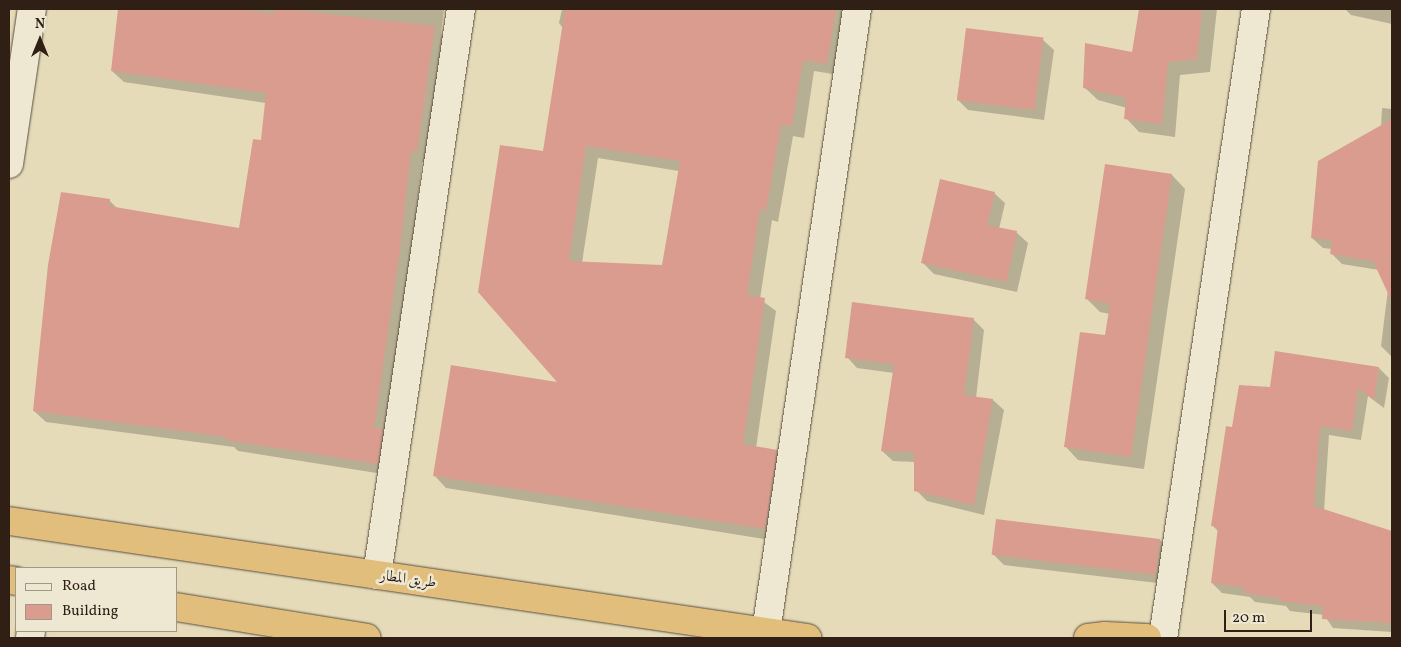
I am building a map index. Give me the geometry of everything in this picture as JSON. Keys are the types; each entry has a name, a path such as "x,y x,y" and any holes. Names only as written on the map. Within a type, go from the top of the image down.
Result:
{"highway":[{"name":"طريق المطار","path":"9,521 807,638"},
{"path":"178,607 368,638"},
{"path":"1088,638 1106,636 1147,638"}],"street":[{"path":"9,164 32,9"},
{"path":"377,575 461,9"},
{"path":"766,632 857,9"},
{"path":"1163,638 1256,9"}],"building":[{"path":"118,9 236,9 274,14 275,9 283,9 435,26 417,152 411,151 400,249 374,428 383,429 378,464 225,440 226,437 33,411 48,265 61,192 110,199 109,206 239,228 253,139 261,140 266,93 111,71"},
{"path":"565,9 836,9 827,64 803,60 792,126 781,125 766,210 760,209 747,295 765,298 743,444 777,450 765,529 433,476 451,365 557,382 478,292 500,145 543,151","holes":["586,146 680,161 662,265 569,261"]},
{"path":"1139,9 1202,9 1197,59 1168,62 1162,124 1124,119 1126,98 1083,88 1085,43 1132,52"},
{"path":"966,28 1043,38 1035,110 957,100"},
{"path":"1392,119 1392,302 1373,261 1330,254 1332,240 1311,238 1318,161"},
{"path":"1105,164 1172,174 1131,457 1064,447 1080,332 1105,335 1110,304 1085,299"},
{"path":"940,179 995,192 987,225 1017,231 1007,282 921,263"},
{"path":"852,302 974,318 964,395 993,399 974,505 914,491 914,452 881,451 894,364 845,358"},
{"path":"1275,351 1379,367 1374,400 1358,388 1352,431 1320,426 1314,506 1392,531 1392,623 1322,619 1323,606 1279,601 1280,598 1244,593 1245,588 1211,583 1218,527 1211,526 1226,426 1232,427 1239,385 1270,387"},
{"path":"996,519 1160,539 1155,575 992,555"}]}
